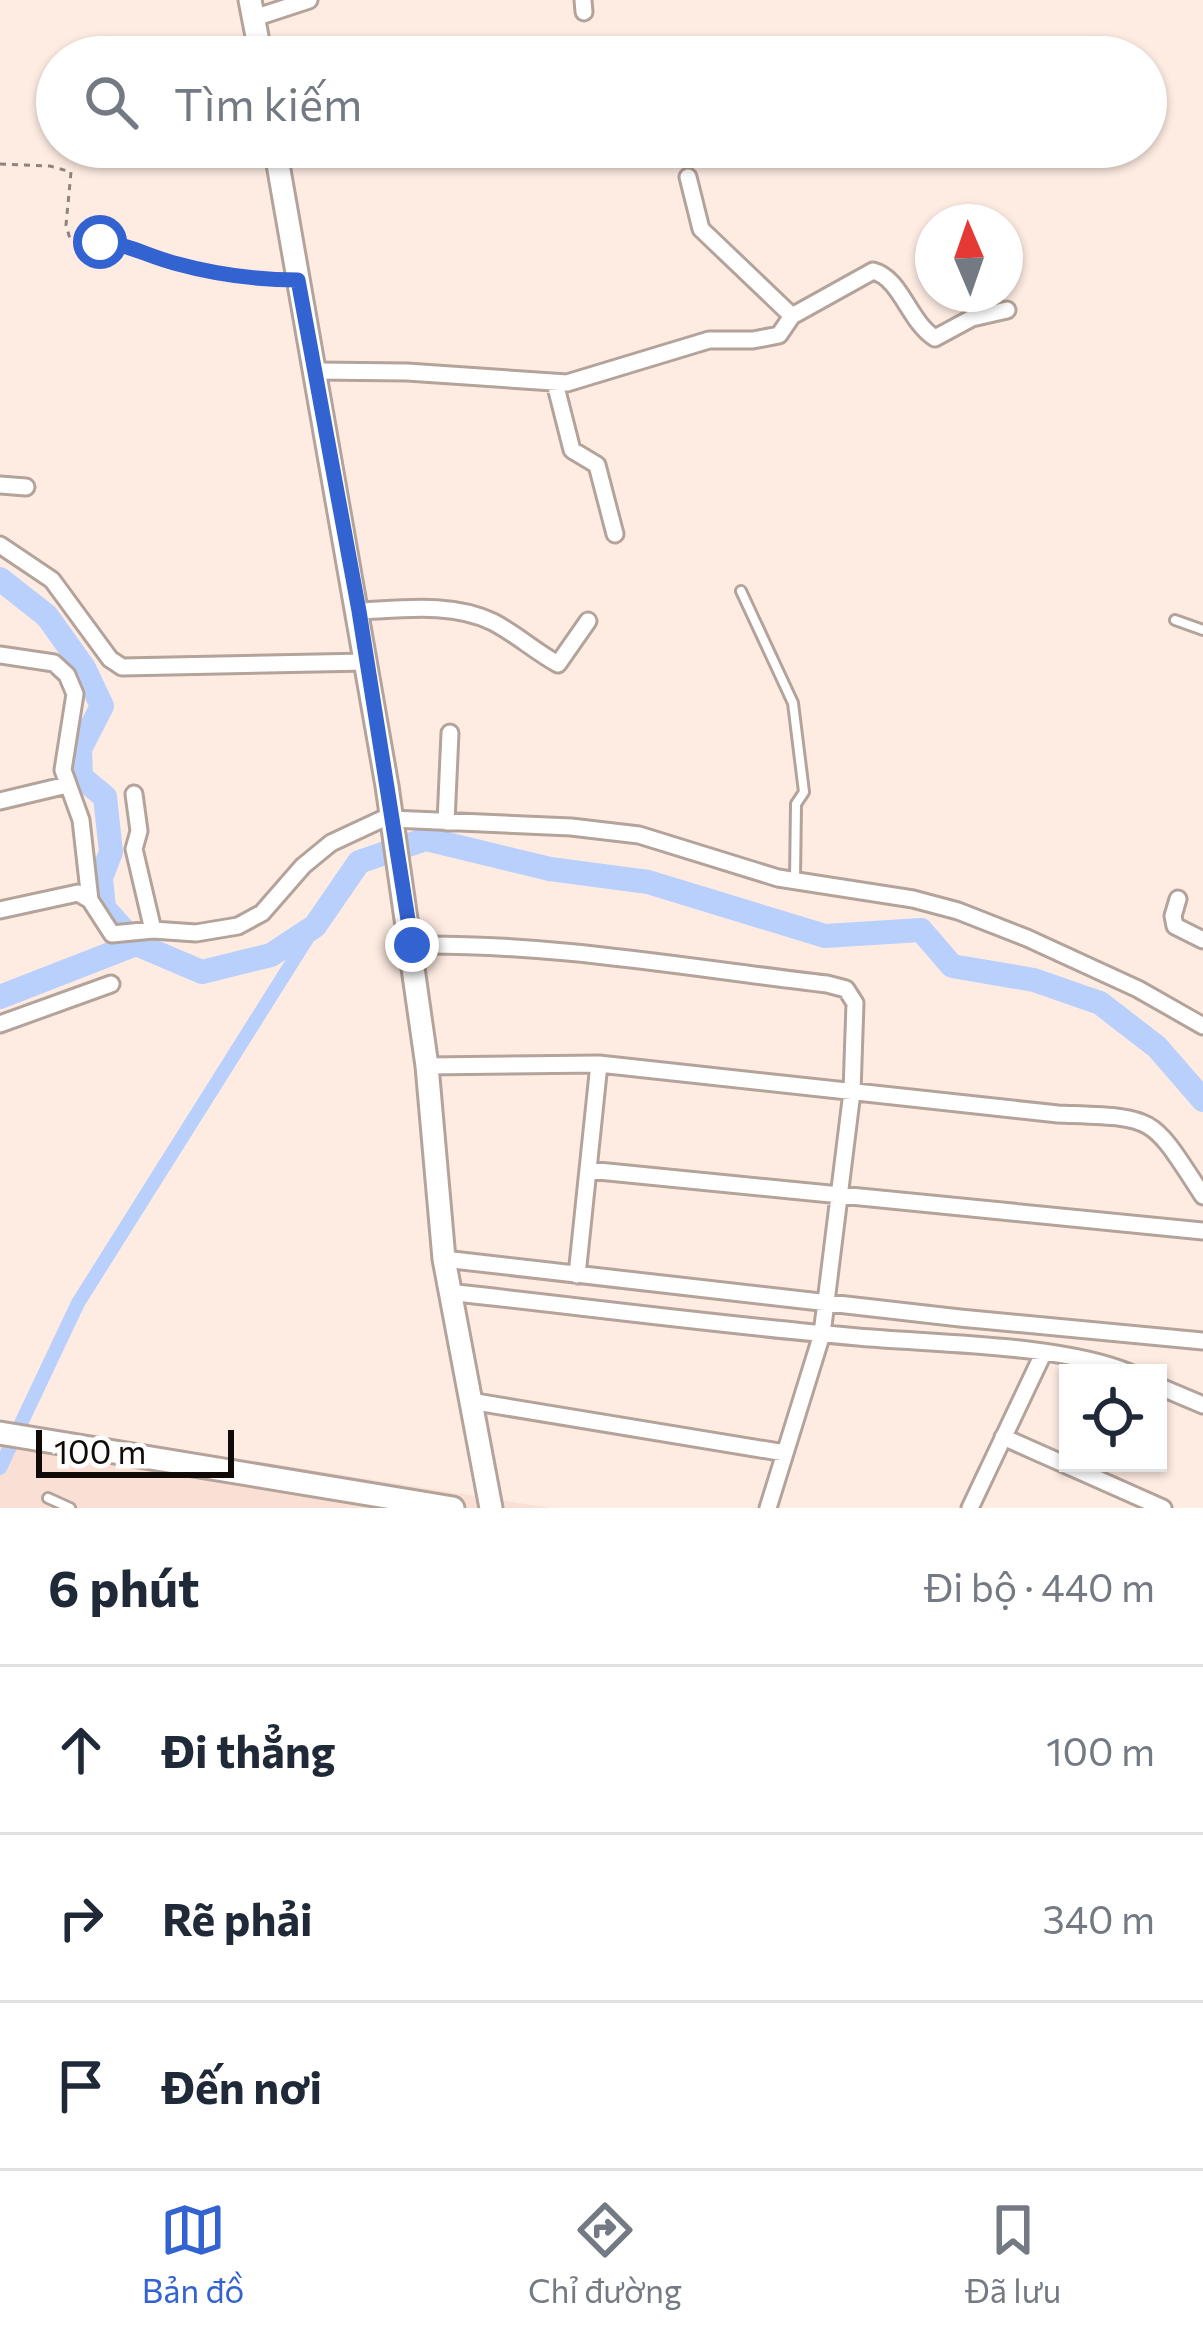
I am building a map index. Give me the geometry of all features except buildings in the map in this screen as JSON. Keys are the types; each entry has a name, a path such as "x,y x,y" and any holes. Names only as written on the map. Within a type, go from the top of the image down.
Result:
{"street":[{"path":"252,9 309,0"},
{"path":"279,168 400,866 427,1066 448,1292 491,1508"},
{"path":"688,177 701,229 792,316"},
{"path":"316,371 577,381 709,340 772,337 783,332 792,316 877,271 934,338 972,318 998,312"},
{"path":"555,383 572,450 597,465 615,534"},
{"path":"0,485 26,488"},
{"path":"0,544 52,580 110,659 122,667 367,662"},
{"path":"359,611 465,613 489,620 558,664 588,621"},
{"path":"0,656 47,660 67,675 75,703 63,758 81,820 90,900"},
{"path":"446,822 451,733"},
{"path":"0,801 67,784"},
{"path":"134,794 139,831 134,849 145,931"},
{"path":"0,910 70,893 85,894 112,934 226,929 251,920 331,843 392,820 571,827 639,835 729,866 913,898 958,911 1090,966 1203,1026"},
{"path":"1178,899 1175,926 1203,940"},
{"path":"412,945 538,947 846,989 855,1004 852,1092 822,1334 768,1508"},
{"path":"0,1024 111,984"},
{"path":"427,1066 599,1064 1142,1121 1164,1135 1203,1196"},
{"path":"577,1275 599,1064"},
{"path":"588,1170 1203,1232"},
{"path":"444,1259 1203,1341"},
{"path":"448,1292 1104,1364"},
{"path":"970,1508 1043,1354"},
{"path":"1167,1389 1203,1406"},
{"path":"470,1401 785,1454"},
{"path":"19,1436 387,1503 453,1508"},
{"path":"1004,1437 1163,1508"}],"lane":[{"path":"741,591 793,703 804,786 796,804 795,881"},
{"path":"1175,620 1203,630"},
{"path":"48,1498 70,1508"}],"path":[{"path":"0,164 36,165"},
{"path":"57,168 71,172 66,225 70,239 136,246 167,261 216,274 298,280"}],"shaded area":[{"path":"0,1421 551,1508 0,1508"}],"waterway":[{"path":"0,579 47,616 84,668 102,706 80,749 81,777 105,797 111,852 101,878 104,908 136,944 202,972 271,955 315,926 359,862 426,839 550,869 648,882 825,936 921,930 952,966 1034,980 1100,1003 1157,1047 1203,1100"},
{"path":"0,1468 78,1303 315,926"},
{"path":"0,997 136,944"}],"route":[{"path":"100,242 136,246 149,255 216,274 298,280 359,611 412,945"}]}
